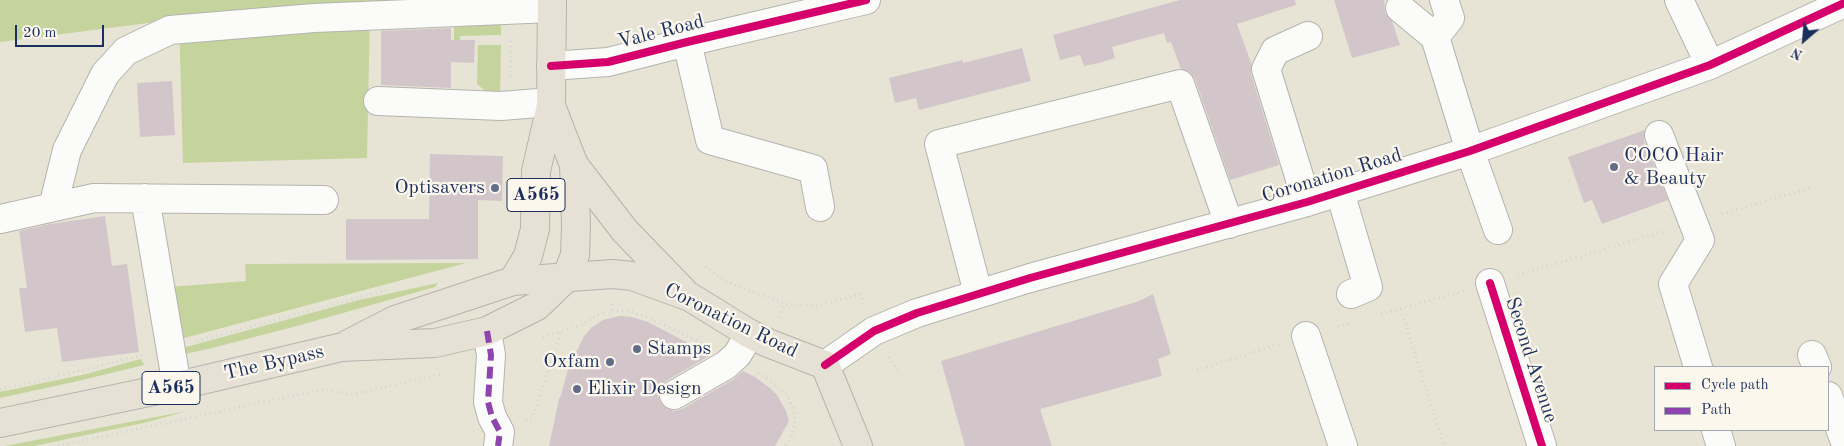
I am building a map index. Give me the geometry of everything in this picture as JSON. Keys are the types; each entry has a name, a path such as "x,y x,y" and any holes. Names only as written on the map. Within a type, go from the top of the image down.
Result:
{"main road":[{"name":"A565","path":"513,281 528,256 535,229 536,171 551,104 552,4"},
{"name":"A565","path":"551,104 574,165 575,254 566,278"},
{"path":"574,165 625,231 670,279 690,297"},
{"name":"Coronation Road","path":"513,281 613,274 632,276 690,297 750,334 768,343 826,365"},
{"name":"The Bypass","path":"0,423 177,386 342,347 435,343 487,331 537,306 566,278"},
{"name":"The Bypass","path":"342,347 395,320 513,281"},
{"path":"826,365 858,446"}],"street":[{"name":"Vale Road","path":"551,66 608,62 866,0"},
{"path":"1435,37 1450,18 1444,0"},
{"path":"1679,0 1710,65"},
{"path":"53,207 67,150 105,74 126,51 170,30 314,18 512,10 552,4"},
{"name":"Coronation Road","path":"826,365 874,331 917,313 1030,278 1307,202 1470,151 1710,65 1844,4"},
{"path":"1400,8 1435,37 1470,151 1498,230"},
{"path":"1307,202 1266,69 1275,52 1308,36"},
{"path":"687,42 710,140 813,169 820,207"},
{"path":"978,293 940,144 1180,84 1229,224"},
{"path":"378,101 501,106 551,104"},
{"path":"1659,135 1700,240 1674,284 1698,366"},
{"path":"1340,192 1368,287 1351,294"},
{"path":"0,219 94,198 324,200"},
{"path":"145,198 177,386"},
{"name":"Second Avenue","path":"1490,283 1542,446"},
{"path":"487,331 492,355 488,402 499,439"},
{"path":"674,396 726,365 737,355 750,334"},
{"path":"1306,336 1343,446"},
{"path":"1829,399 1844,439"},
{"path":"1716,431 1721,446"}],"path":[{"path":"511,106 512,10"},
{"path":"696,261 727,282 785,304 818,306 860,294 874,331 900,374"},
{"path":"0,389 171,348 390,289"},
{"path":"1401,309 1444,446"},
{"path":"499,439 532,418 562,333"}],"green space":[{"path":"0,0 474,0 370,10 367,158 183,163 179,19 0,42"},
{"path":"454,18 501,18 501,35 460,36 459,51 454,51"},
{"path":"478,45 501,45 500,96 492,96 477,84"},
{"path":"466,263 173,341 169,287 246,281 245,264"},
{"path":"438,283 435,287 297,326 175,356 175,350 359,300"},
{"path":"141,359 144,365 0,398 0,392 86,374"},
{"path":"187,411 148,422 34,446 5,446"}],"building":[{"path":"1180,0 1295,0 1296,5 1237,24 1252,65 1251,74 1279,165 1230,180 1195,79 1190,72 1181,69 1171,42 1167,43 1164,33 1112,47 1115,58 1099,63 1084,66 1080,55 1060,60 1053,35"},
{"path":"1334,0 1384,0 1385,13 1392,21 1400,45 1352,58"},
{"path":"451,28 451,40 475,40 474,63 451,62 451,88 381,85 381,31"},
{"path":"1022,48 1031,81 919,110 916,98 895,103 889,78 963,60 963,63"},
{"path":"172,81 175,135 140,137 137,83"},
{"path":"1645,130 1644,141 1668,200 1602,224 1592,200 1584,203 1568,157"},
{"path":"430,154 503,156 502,201 478,200 478,259 346,260 346,219 429,219"},
{"path":"105,216 112,266 127,264 139,352 62,362 57,328 25,332 19,288 27,288 19,231 50,224"},
{"path":"1153,294 1171,354 1158,359 1162,376 1040,409 1052,446 965,446 941,361 1139,301"},
{"path":"620,316 632,317 648,322 711,355 666,381 658,395 661,403 666,408 674,411 682,409 734,379 743,371 771,389 777,395 786,411 789,421 775,446 549,446 559,399 568,369 584,336 592,327 603,320"}],"marked path":[{"path":"487,331 491,355 488,402 492,417 500,432 498,446"}],"cycle path":[{"path":"551,66 608,62 866,0"},
{"path":"825,365 874,331 917,313 1030,278 1307,202 1470,151 1710,65 1844,3"},
{"path":"1490,283 1542,446"}],"place":[{"name":"COCO Hair & Beauty","path":"1614,167"},
{"name":"Optisavers","path":"495,188"},
{"name":"Stamps","path":"637,349"},
{"name":"Oxfam","path":"610,362"},
{"name":"Elixir Design","path":"577,389"}]}
